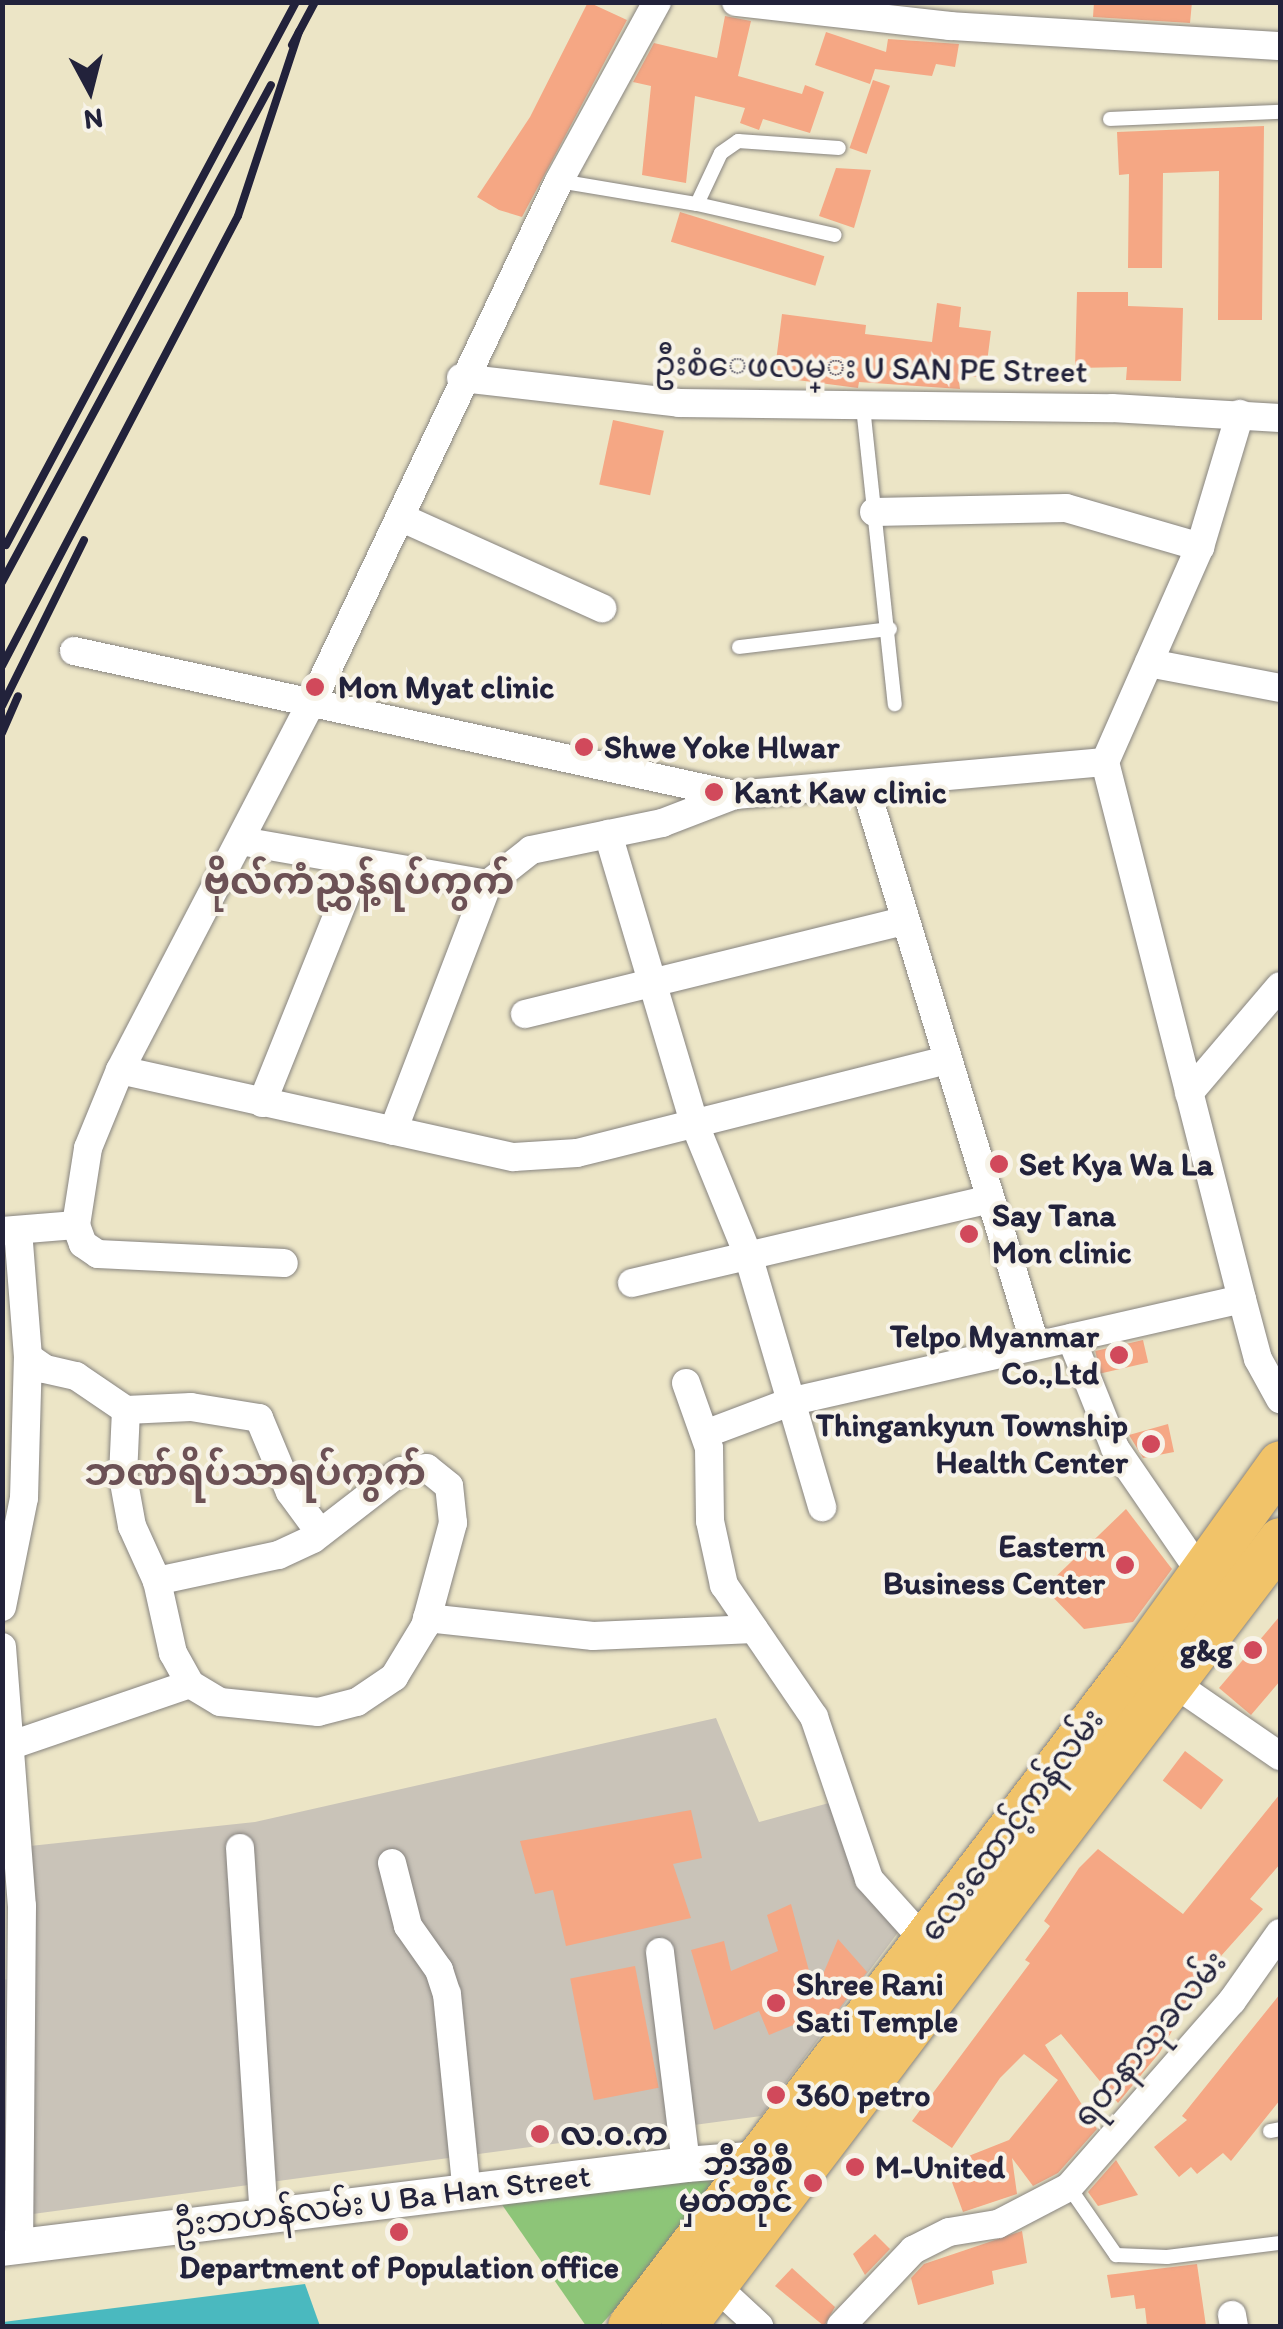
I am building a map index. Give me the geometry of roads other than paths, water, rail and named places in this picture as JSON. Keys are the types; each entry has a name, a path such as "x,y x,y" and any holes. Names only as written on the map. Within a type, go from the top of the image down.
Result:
{"main road":[{"name":"လေးထောင့်ကန်လမ်း","path":"1156,1671 1202,1573 1280,1463"},
{"name":"လေးထောင့်ကန်လမ်း","path":"630,2326 699,2271 1156,1671 1280,1540"},
{"name":"လေးထောင့်ကန်လမ်း","path":"684,2326 699,2271"}],"street":[{"path":"284,1264 98,1254 84,1244 76,1225 88,1148 120,1070 314,698 462,378 559,181 657,2"},
{"path":"736,2 950,26 1280,46"},
{"name":"ဦးစံေဖလမ္း U SAN PE Street","path":"462,378 678,403 1240,414 1280,418"},
{"path":"1240,414 1200,546 1105,762 1258,1360 1280,1399"},
{"path":"874,512 1066,508 1200,546"},
{"path":"400,517 602,608"},
{"path":"74,651 314,698 735,795 1105,762"},
{"path":"1149,663 1280,688"},
{"path":"865,786 1035,1344"},
{"path":"393,1132 488,884 531,850 662,823 735,795"},
{"path":"608,834 695,1125 748,1255 822,1507"},
{"path":"241,841 488,884"},
{"path":"262,1102 358,862"},
{"path":"525,1014 904,921"},
{"path":"1188,1093 1280,986"},
{"path":"120,1070 514,1156 578,1153 947,1060"},
{"path":"632,1283 990,1199"},
{"path":"2,1607 24,1498 28,1357 10,1231 76,1225"},
{"path":"705,1434 793,1401 1242,1299"},
{"path":"1071,1338 1115,1448 1202,1573"},
{"path":"28,1357 100,1389 126,1410 191,1407 259,1418 290,1492 318,1530"},
{"path":"686,1383 705,1434 714,1491 710,1521 724,1585 814,1717 869,1879 940,1955"},
{"path":"126,1410 123,1477 132,1526 156,1581 173,1652 190,1684 220,1702 265,1710 318,1712 357,1702 394,1677 427,1618 452,1523 449,1486 426,1468 401,1472 278,1555 156,1581"},
{"path":"427,1618 593,1636 754,1630"},
{"path":"2,1646 22,1906 11,2247"},
{"path":"1156,1671 1280,1756"},
{"path":"12,1745 190,1684"},
{"path":"240,1848 264,2216"},
{"path":"392,1863 408,1926 439,1970 448,1994 468,2193"},
{"name":"ရတနာသုခလမ်း","path":"1069,2187 1232,2001 1280,1934"},
{"path":"660,1952 686,2164"},
{"name":"ဦးဘဟန်လမ်း U Ba Han Street","path":"11,2247 686,2164 780,2167"},
{"path":"840,2326 912,2250 948,2232 998,2224 1069,2187"},
{"path":"699,2271 758,2326"}],"lane":[{"path":"1110,120 1280,112"},
{"path":"697,204 721,152 738,141 839,148"},
{"path":"559,181 697,204 835,235"},
{"path":"864,407 895,704"},
{"path":"739,647 890,629"},
{"path":"1069,2187 1116,2255 1167,2257 1280,2243"}],"water":[{"path":"305,2284 320,2326 3,2326 3,2322"}],"railway":[{"path":"6,545 296,2"},
{"path":"292,45 315,2"},
{"path":"2,666 238,216 299,32"},
{"path":"2,582 271,85"},
{"path":"2,706 84,540"},
{"path":"2,733 18,696"}],"place":[{"name":"Mon Myat clinic","path":"315,687"},
{"name":"Shwe Yoke Hlwar","path":"584,747"},
{"name":"Kant Kaw clinic","path":"714,792"},
{"name":"Set Kya Wa La","path":"999,1164"},
{"name":"Say Tana Mon clinic","path":"969,1234"},
{"name":"Telpo Myanmar Co.,Ltd","path":"1119,1355"},
{"name":"Thingankyun Township Health Center","path":"1151,1444"},
{"name":"Eastern Business Center","path":"1125,1565"},
{"name":"g&g","path":"1253,1650"},
{"name":"Shree Rani Sati Temple","path":"776,2003"},
{"name":"360 petro","path":"776,2095"},
{"name":"လ.၀.က","path":"540,2134"},
{"name":"M-United","path":"855,2167"},
{"name":"ဘီအိုစီ မှတ်တိုင်","path":"813,2183"},
{"name":"Department of Population office","path":"399,2232"}],"district":[{"name":"ဗိုလ်ကံညွှန့်ရပ်ကွက်","path":"359,882"},
{"name":"ဘဏ်ရိပ်သာရပ်ကွက်","path":"255,1473"}]}
